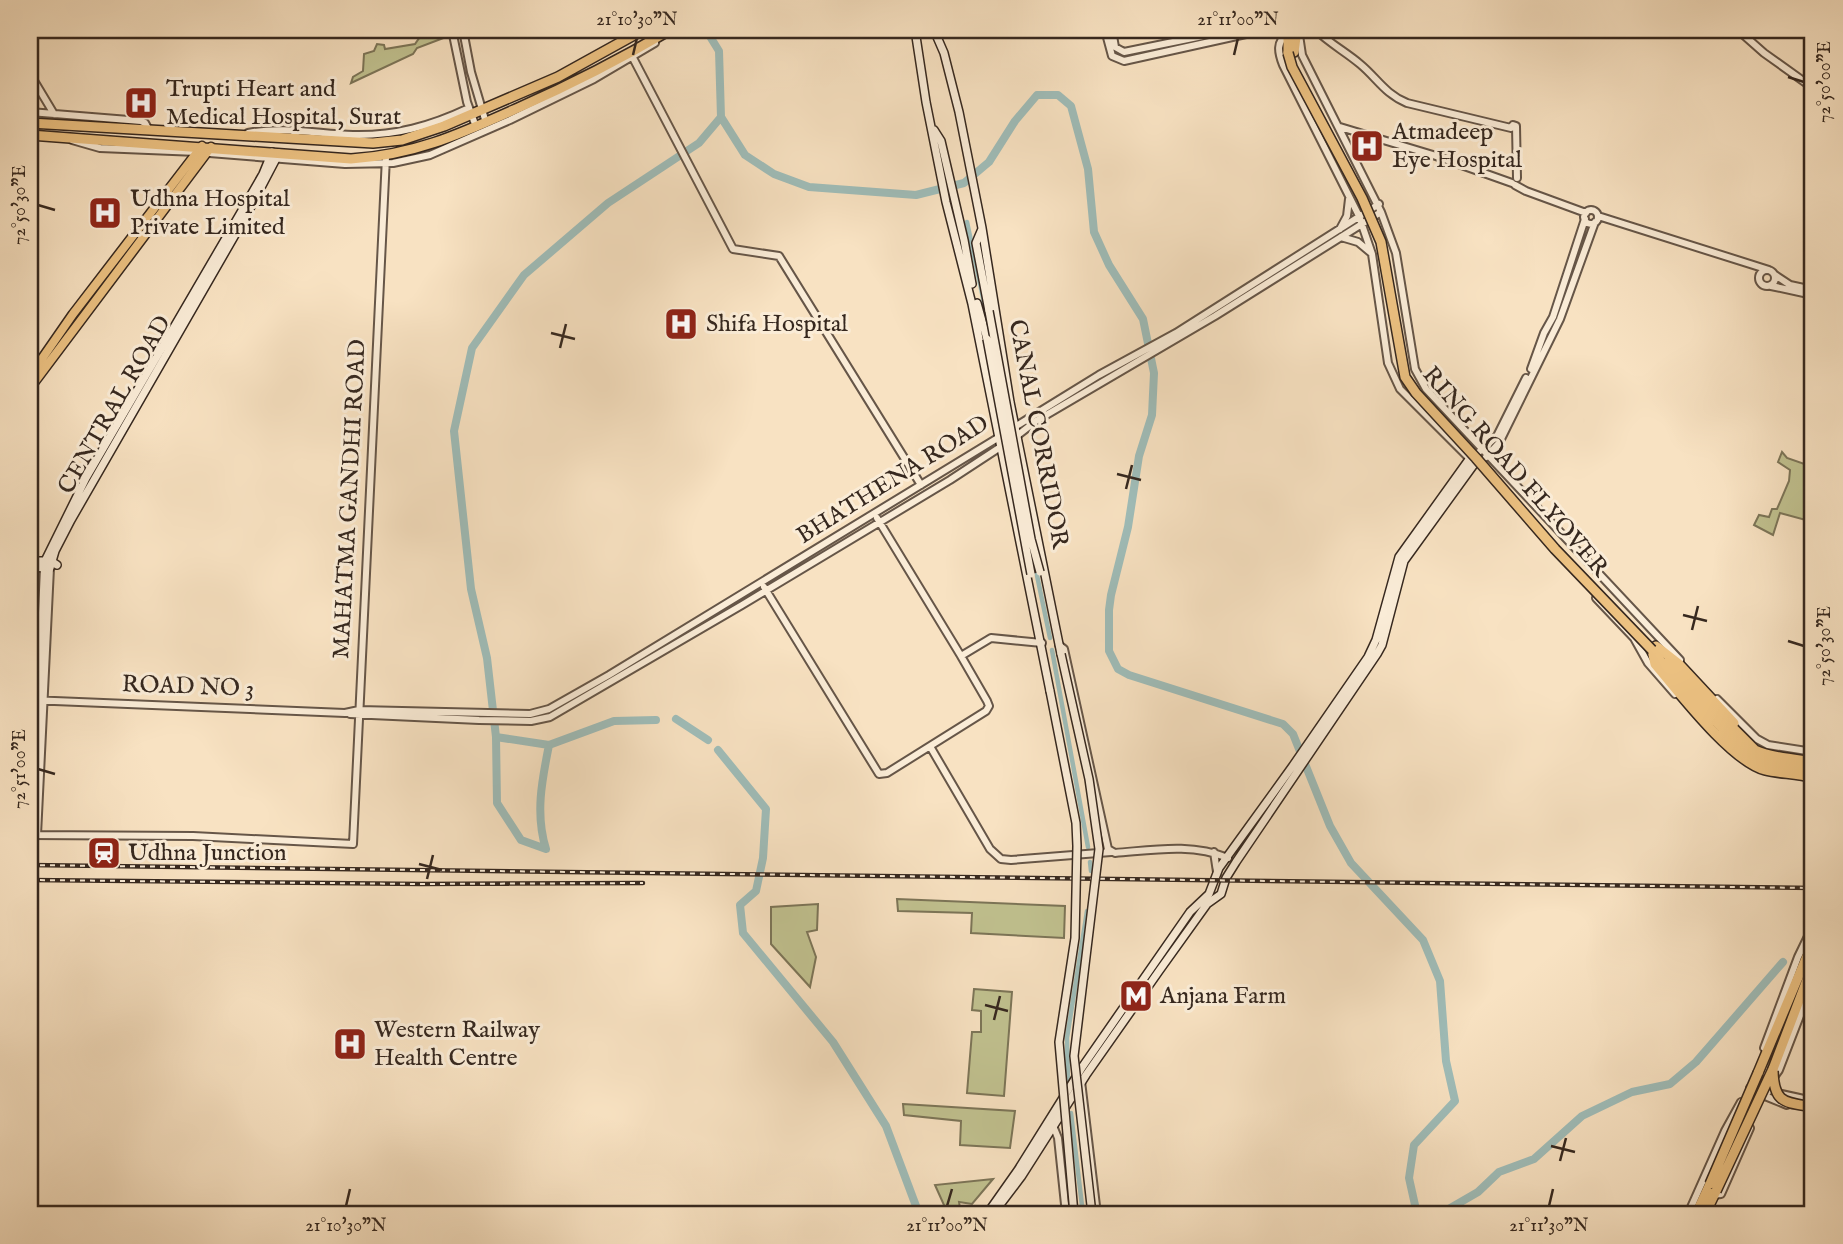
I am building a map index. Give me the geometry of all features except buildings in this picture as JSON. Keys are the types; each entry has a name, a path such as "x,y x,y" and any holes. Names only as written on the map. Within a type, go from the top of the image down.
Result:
{"highway":[{"path":"30,123 89,122 229,136 383,142 402,140 434,130 470,111 558,77 643,30"},
{"path":"30,135 275,156 386,160 486,123 564,88 632,55 670,30"},
{"name":"RING ROAD FLYOVER","path":"1293,30 1291,52 1378,218 1386,240 1409,375 1580,569 1654,648"},
{"path":"275,156 277,138"},
{"path":"1654,648 1741,735 1762,752 1813,764"},
{"path":"1654,648 1679,664 1753,743 1766,751 1813,764"},
{"path":"1654,648 1654,664 1727,745 1747,761 1764,769 1813,779"},
{"path":"1705,1214 1709,1190 1811,942"},
{"path":"1696,1214 1773,1069 1813,964"},
{"path":"1773,1069 1768,1092 1783,1101 1813,1109"}],"main road":[{"path":"915,30 931,126 987,339 1041,639"},
{"path":"934,30 944,53 959,112 982,228 976,243 1031,539 1050,621 1057,636"},
{"path":"30,376 73,314 204,150"},
{"path":"30,388 204,150"},
{"name":"CENTRAL ROAD","path":"47,565 64,520 86,478 275,156"},
{"name":"CANAL CORRIDOR","path":"982,228 1016,431 1089,779 1099,849 1074,1056 1094,1214"},
{"path":"960,239 1076,823 1075,938 1059,1042 1074,1214"},
{"path":"987,1214 1207,904 1221,894 1228,873 1376,640 1398,557 1472,461"},
{"path":"30,561 47,565"},
{"path":"30,567 47,565"},
{"path":"993,1214 1051,1126 1080,1071 1190,912 1209,894 1217,872 1295,769"}],"street":[{"path":"452,30 475,127"},
{"path":"463,30 486,123"},
{"path":"1105,30 1112,56 1124,61 1264,30"},
{"path":"1112,30 1115,47 1124,52 1232,30"},
{"path":"1813,752 1768,745 1757,739 1487,457 1426,389 1415,369 1396,253 1380,208 1302,55 1293,30 1282,37 1279,44 1280,56 1360,220 1372,254 1388,360 1399,389 1472,461 1634,638 1648,663 1664,683 1731,752 1761,772 1813,779"},
{"path":"1316,30 1361,65 1381,88 1394,98 1513,130 1515,181"},
{"path":"1738,30 1764,53 1813,88"},
{"path":"386,160 430,155 456,144 594,79 632,55 733,249 779,256 920,485"},
{"path":"30,74 54,114"},
{"path":"229,136 255,132 374,135 417,129 470,111"},
{"path":"30,113 54,114 89,122"},
{"path":"1340,127 1515,181 1526,191 1585,216 1589,223 1596,219 1741,260 1772,273 1783,282 1813,292"},
{"name":"MAHATMA GANDHI ROAD","path":"33,835 193,836 353,844 386,160"},
{"path":"1348,195 1349,206 1340,234 1358,242 1372,254"},
{"name":"BHATHENA ROAD","path":"530,718 609,675 999,437 1037,421 1126,369 1380,208"},
{"path":"1592,210 1596,219 1560,319 1499,443 1487,457 1472,461 1497,436 1530,371 1553,317 1585,216 1592,210"},
{"path":"1741,260 1763,285 1813,292"},
{"path":"1759,279 1762,272 1772,273"},
{"path":"1769,286 1775,280 1772,273"},
{"name":"BHATHENA ROAD","path":"530,718 545,719 556,715 1001,447 1016,431 1099,375 1170,340"},
{"path":"761,582 877,772 887,773 931,748 988,709 987,701 874,514"},
{"name":"CENTRAL ROAD","path":"33,835 47,565"},
{"path":"961,656 991,638 1041,639"},
{"path":"1060,650 1064,649 1107,846 1111,852"},
{"name":"ROAD NO 3","path":"30,700 530,718"},
{"path":"931,748 996,856 1011,860 1187,848 1214,852 1228,858"},
{"path":"1214,852 1217,872"},
{"path":"1688,1214 1709,1190 1725,1131 1751,1091 1773,1021 1811,942 1813,926"},
{"path":"1709,1190 1721,1194 1779,1070 1813,982"},
{"path":"1080,1071 1094,1214"},
{"path":"1754,1082 1763,1080 1768,1092"},
{"path":"1751,1091 1754,1096 1768,1092 1813,1101"},
{"path":"1051,1126 1058,1138 1066,1214"}],"green space":[{"path":"445,30 446,37 417,48 413,54 351,83 353,77 363,71 364,54 374,51 377,44 384,45 385,49 415,44 422,34"},
{"path":"1782,452 1787,458 1813,467 1813,522 1780,513 1773,535 1754,525 1759,515 1769,517 1772,509 1777,509 1789,481 1790,470 1778,462"},
{"path":"897,899 1065,906 1064,938 971,933 972,913 898,911"},
{"path":"818,904 817,930 807,932 816,957 810,987 771,944 771,907"},
{"path":"974,989 1012,992 1004,1096 967,1093 972,1032 981,1032 981,1011 972,1010"},
{"path":"903,1104 1015,1111 1010,1148 960,1145 961,1121 904,1115"},
{"path":"993,1179 972,1204 959,1202 961,1214 948,1214 935,1185"}],"waterway":[{"path":"656,720 614,721 549,745 540,810 546,849 521,840 497,803 496,737 487,658 471,589 454,431 472,348 524,275 608,203 699,143 721,117 719,51 706,30"},
{"path":"721,117 745,155 774,174 809,187 916,195 964,183 989,162 1015,121 1037,95 1058,95 1071,106 1088,169 1094,232 1109,265 1143,319 1154,373 1152,415 1139,456 1128,527 1111,595 1109,651 1118,669 1129,675 1283,724 1293,734 1330,826 1351,863 1423,940 1440,981 1446,1061 1455,1101 1414,1145 1409,1178 1417,1214"},
{"path":"967,222 987,317"},
{"path":"1034,561 1050,638"},
{"path":"1052,650 1088,847"},
{"path":"676,719 708,740"},
{"path":"496,737 549,745"},
{"path":"718,750 766,809 763,858 756,891 740,905 743,933 833,1042 886,1126 919,1214"},
{"path":"1090,862 1091,871"},
{"path":"1068,1082 1067,1038 1087,911"},
{"path":"1440,1214 1478,1192 1499,1172 1534,1159 1582,1116 1632,1092 1670,1084 1696,1062 1783,962"},
{"path":"1071,1113 1083,1214"}],"railway":[{"path":"30,865 1813,888"},
{"path":"30,880 643,883"}],"place":[{"name":"Trupti Heart and Medical Hospital, Surat","path":"141,103"},
{"name":"Atmadeep Eye Hospital","path":"1367,146"},
{"name":"Udhna Hospital Private Limited","path":"105,213"},
{"name":"Shifa Hospital","path":"681,324"},
{"name":"Udhna Junction","path":"104,853"},
{"name":"Anjana Farm","path":"1136,996"},
{"name":"Western Railway Health Centre","path":"350,1044"}]}
